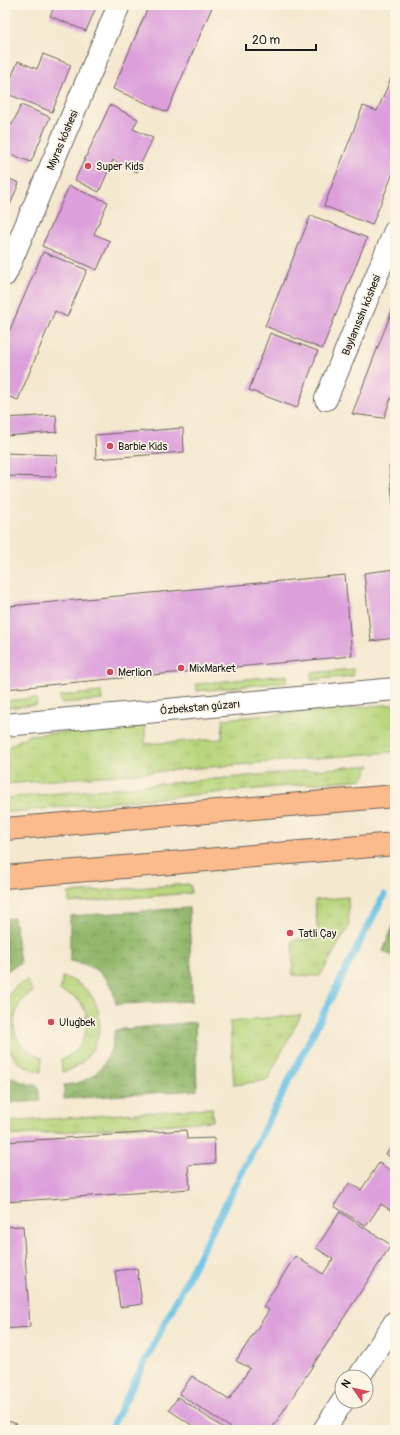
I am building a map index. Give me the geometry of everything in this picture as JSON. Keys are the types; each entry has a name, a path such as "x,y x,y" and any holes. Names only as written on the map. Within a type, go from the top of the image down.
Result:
{"main road":[{"path":"5,828 395,796"},
{"path":"5,877 395,844"}],"street":[{"name":"Miyras kóshesi","path":"5,275 119,5"},
{"name":"Baylanısshı kóshesi","path":"326,399 395,231"},
{"name":"Ózbekstan gúzarı","path":"5,725 395,689"},
{"path":"363,1369 395,1322"},
{"path":"324,1430 338,1409"}],"green space":[{"path":"353,669 353,676 312,680 311,673"},
{"path":"287,675 287,682 197,691 196,684"},
{"path":"101,692 102,700 61,703 60,696"},
{"path":"36,698 37,705 5,708 5,701"},
{"path":"395,704 395,745 392,752 5,784 5,749 29,735 145,725 145,744 222,739 223,719"},
{"path":"370,765 363,779 11,812 5,810 5,798"},
{"path":"189,884 191,887 191,893 69,903 69,893"},
{"path":"348,897 349,926 320,976 293,975 292,940 318,939 315,900"},
{"path":"189,908 192,1001 116,1004 111,986 101,974 88,966 70,961 70,916"},
{"path":"14,918 20,963 5,972 5,919"},
{"path":"395,921 395,958 383,951"},
{"path":"63,977 80,984 93,998 98,1009 99,1032 96,1043 83,1062 62,1072 61,1059 69,1056 75,1051 84,1036 86,1028 85,1011 81,1003 72,996 60,991"},
{"path":"27,980 33,992 22,1000 16,1013 14,1028 19,1041 23,1046 29,1051 42,1057 41,1072 25,1067 18,1062 5,1045 5,1000 15,987"},
{"path":"301,1015 267,1080 234,1085 230,1021"},
{"path":"195,1022 197,1090 64,1099 64,1085 85,1080 94,1075 106,1060 113,1041 115,1030"},
{"path":"5,1073 13,1078 38,1086 40,1101 5,1103"},
{"path":"212,1108 213,1121 5,1136 5,1122"}],"building":[{"path":"55,5 97,5 86,31 50,16"},
{"path":"149,5 213,5 167,112 113,89"},
{"path":"43,54 71,65 52,112 5,93 18,61 37,69"},
{"path":"395,69 395,168 372,225 324,206 363,106 377,111"},
{"path":"21,105 50,117 31,162 5,152 5,122 12,125"},
{"path":"110,105 138,119 133,129 153,138 137,172 113,160 99,192 75,180"},
{"path":"5,177 19,183 5,217"},
{"path":"69,186 108,202 94,234 110,241 97,270 42,246"},
{"path":"311,215 367,238 322,349 265,326"},
{"path":"43,252 87,270 67,317 55,311 18,400 7,396 5,402 5,341"},
{"path":"395,303 395,387 384,418 352,414"},
{"path":"270,333 318,351 297,408 249,390"},
{"path":"56,415 57,432 5,436 5,418"},
{"path":"183,428 184,452 96,459 95,435"},
{"path":"5,453 57,455 56,477 5,476"},
{"path":"389,466 395,466 395,513 394,513"},
{"path":"395,569 395,638 371,641 364,573"},
{"path":"345,575 352,656 5,689 5,610 10,609 10,606"},
{"path":"186,1130 187,1139 214,1138 215,1163 188,1165 190,1189 5,1202 5,1142"},
{"path":"395,1141 395,1160 386,1154"},
{"path":"379,1163 395,1173 395,1213 381,1204 366,1226 334,1206 349,1183 361,1190"},
{"path":"340,1212 391,1245 271,1430 234,1430 179,1394 192,1376 229,1400 250,1368 236,1361 269,1310 263,1307 295,1256 323,1274 333,1259 316,1248"},
{"path":"23,1226 30,1327 5,1329 5,1227"},
{"path":"137,1268 142,1304 120,1307 115,1271"},
{"path":"178,1397 226,1430 195,1430 196,1428 169,1410"},
{"path":"5,1420 17,1424 15,1430 5,1430"}],"waterway":[{"path":"110,1430 384,895"}],"place":[{"name":"Super Kids","path":"88,166"},
{"name":"Barbie Kids","path":"110,446"},
{"name":"MixMarket","path":"181,668"},
{"name":"Merlion","path":"110,672"},
{"name":"Tatli Çay","path":"290,933"},
{"name":"Uluǵbek","path":"51,1022"}]}
